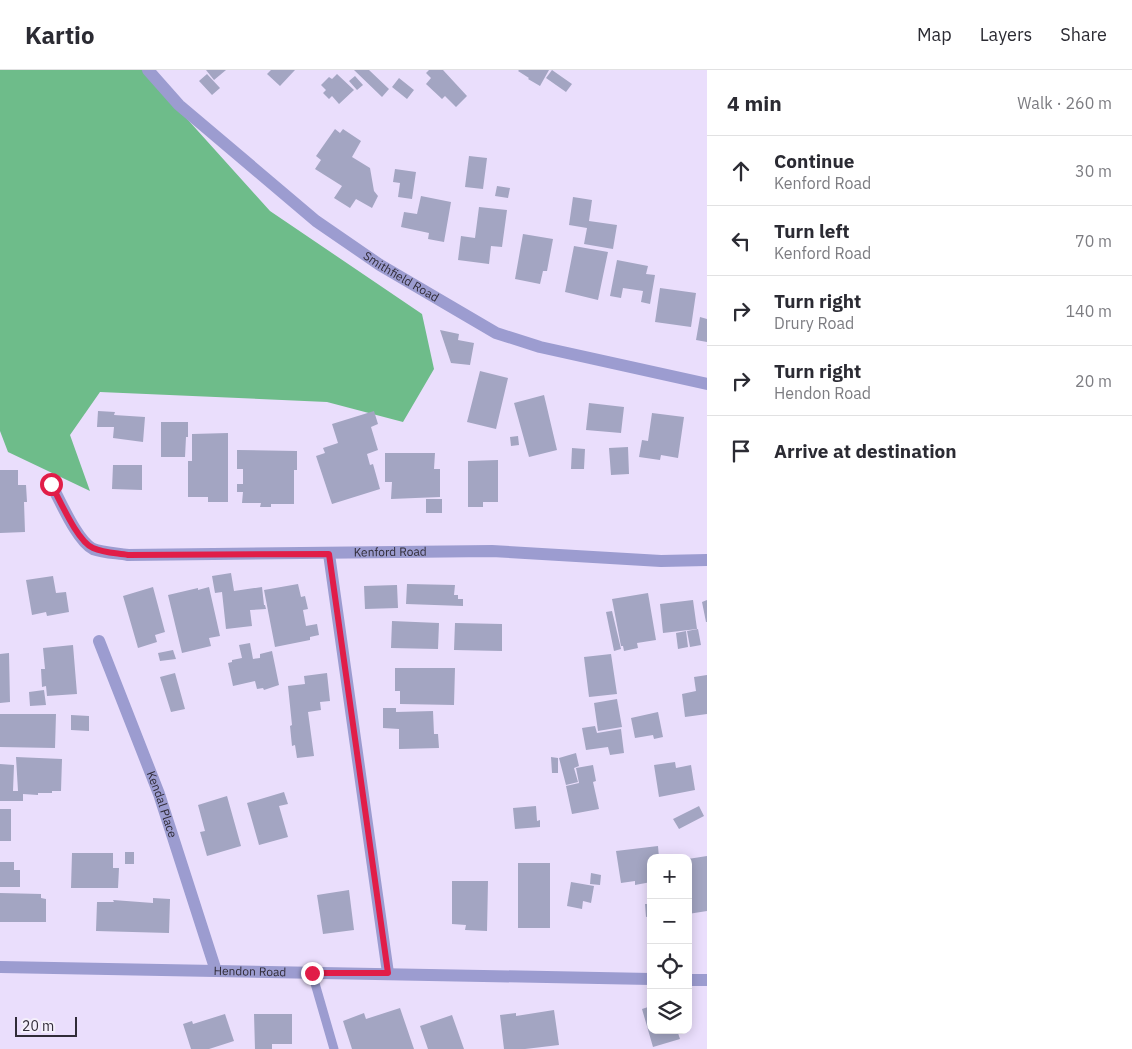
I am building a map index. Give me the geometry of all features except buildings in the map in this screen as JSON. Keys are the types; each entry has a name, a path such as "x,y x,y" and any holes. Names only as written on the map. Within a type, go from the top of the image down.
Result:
{"street":[{"name":"Smithfield Road","path":"148,70 179,105 316,221 380,265 496,333 540,347 707,384"},
{"name":"Kenford Road","path":"51,484 82,540 99,551 128,555 492,552 661,561 707,560"},
{"path":"329,554 388,973"},
{"name":"Kendal Place","path":"99,641 160,794 216,971"},
{"name":"Hendon Road","path":"0,967 647,979"},
{"path":"692,980 707,980"}],"lane":[{"path":"312,973 334,1049"}],"green space":[{"path":"0,70 143,70 270,211 422,314 434,369 403,422 327,402 100,392 70,435 90,491 8,452 0,431"}],"route":[{"path":"51,484 82,540 99,551 128,555 329,554 388,973 312,973"}]}
